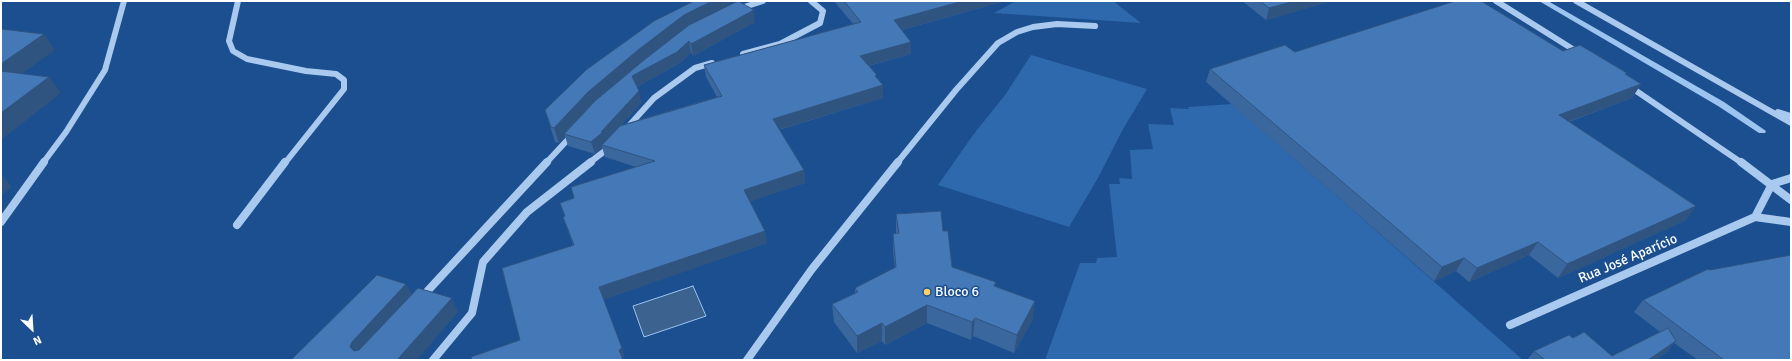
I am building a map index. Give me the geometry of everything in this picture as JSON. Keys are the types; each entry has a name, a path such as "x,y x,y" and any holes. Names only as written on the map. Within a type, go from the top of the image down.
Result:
{"street":[{"path":"1,222 66,132 105,70 124,1"},
{"path":"237,225 344,89 344,80 336,74 306,72 246,58 233,51 229,41 238,1"},
{"path":"728,14 741,7 763,1"},
{"path":"734,57 780,44 820,23 823,11 811,1"},
{"path":"1496,1 1583,56"},
{"path":"1576,1 1791,123"},
{"path":"746,360 812,269 956,90 998,43 1017,32 1033,27 1057,24 1095,26"},
{"path":"433,360 472,313 483,262 527,212 605,152 654,98 695,68 718,61"},
{"path":"1623,82 1727,152 1772,184 1791,200"},
{"path":"1764,108 1791,116"},
{"path":"413,306 579,128"},
{"path":"1788,179 1772,184 1756,217 1791,222"},
{"name":"Rua José Aparício","path":"1510,325 1756,217"}],"shaded area":[{"path":"1016,1 1113,1 1141,23 994,13"},
{"path":"1031,55 1147,89 1069,227 938,185 973,135 1005,95"},
{"path":"1232,104 1523,360 1045,360 1080,263 1096,263 1097,258 1117,257 1109,184 1120,184 1119,178 1132,179 1130,150 1153,149 1148,124 1174,125 1170,108 1189,109 1188,107"},
{"path":"693,286 706,316 644,337 633,306"}],"building":[{"path":"694,1 712,1 684,15 638,50 588,92 554,128 551,127 545,110 586,70 654,21"},
{"path":"738,1 754,10 691,44 689,41 677,52 632,76 639,91 601,132 604,131 591,142 564,134 595,101 689,25"},
{"path":"844,1 963,1 894,20 911,42 860,56 877,75 875,76 883,85 773,119 804,170 744,190 765,231 599,287 622,348 619,350 623,360 472,360 471,357 520,340 502,268 574,245 563,217 565,216 560,203 574,198 571,187 655,161 602,145 620,126 722,96 704,65 861,22"},
{"path":"1260,1 1295,1 1269,8"},
{"path":"1455,1 1481,1 1563,51 1580,45 1627,73 1625,74 1641,84 1559,115 1696,206 1567,264 1538,242 1477,268 1464,258 1442,267 1210,69 1285,45 1295,52"},
{"path":"1,29 44,34 1,64"},
{"path":"1,71 49,77 1,113"},
{"name":"Bloco 6","path":"941,211 943,231 948,231 952,267 996,282 994,286 1035,301 1017,335 975,318 972,322 927,305 885,327 882,323 857,336 832,304 858,292 855,288 896,267 893,234 899,233 896,214"},
{"path":"1791,255 1791,360 1724,360 1643,300 1708,269 1710,270"},
{"path":"377,275 406,284 352,342 350,347 354,351 359,350 418,288 452,298 397,360 291,360"},
{"path":"1668,328 1676,341 1648,360 1545,360 1534,351 1569,335 1573,338 1584,332 1612,356"}],"waterway":[{"path":"1543,1 1721,104 1762,131"}],"place":[{"name":"Bloco 6","path":"927,292"}]}
